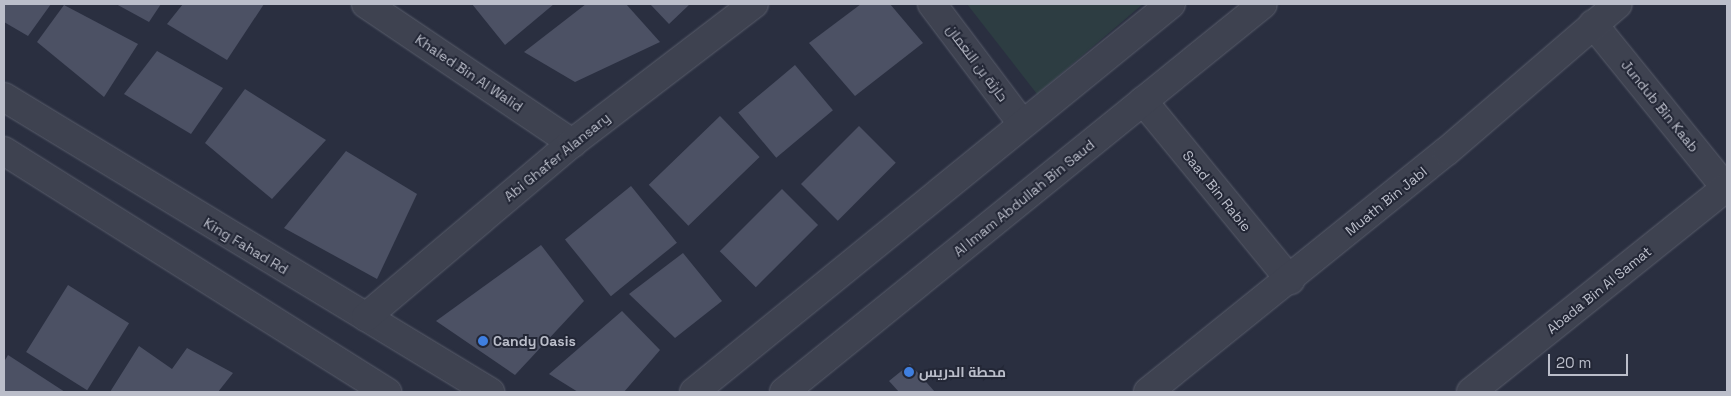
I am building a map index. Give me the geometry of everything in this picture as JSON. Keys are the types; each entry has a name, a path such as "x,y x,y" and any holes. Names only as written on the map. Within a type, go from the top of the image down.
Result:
{"street":[{"name":"Abi Ghafer Alansary","path":"366,317 572,143 754,4"},
{"name":"حارثة بن النعمان","path":"932,4 1021,122"},
{"path":"694,392 1021,122 1171,4"},
{"name":"Al Imam Abdullah Bin Saud","path":"784,392 1262,4"},
{"name":"Muath Bin Jabl","path":"1148,392 1290,280 1618,4"},
{"name":"Khaled Bin Al Walid","path":"377,6 572,143"},
{"name":"Jundub Bin Kaab","path":"1593,24 1727,188"},
{"name":"King Fahad Rd","path":"4,97 490,392"},
{"name":"Saad Bin Rabie","path":"1143,101 1290,280"},
{"path":"4,151 387,392"},
{"name":"Abada Bin Al Samat","path":"1471,392 1727,188"}],"shaded area":[{"path":"967,4 1143,4 1037,94"}],"building":[{"path":"4,4 51,4 28,36 4,22"},
{"path":"116,4 161,4 149,22"},
{"path":"183,4 264,4 227,60 167,24"},
{"path":"472,4 554,4 505,45"},
{"path":"586,4 626,4 660,42 575,82 524,52"},
{"path":"650,4 690,4 669,24"},
{"path":"861,4 890,4 923,43 855,96 809,43"},
{"path":"64,5 138,44 104,97 37,42"},
{"path":"157,51 223,88 191,134 124,94"},
{"path":"795,65 833,110 776,158 738,113"},
{"path":"245,89 326,140 272,199 205,143"},
{"path":"720,116 760,157 688,226 649,185"},
{"path":"859,126 896,163 838,221 801,184"},
{"path":"346,151 417,194 377,279 284,228"},
{"path":"631,186 677,243 611,296 565,239"},
{"path":"782,189 818,225 756,287 720,251"},
{"path":"541,245 584,301 515,375 436,321"},
{"path":"683,253 722,301 675,338 629,294"},
{"path":"68,285 129,323 87,390 26,352"},
{"path":"622,311 660,350 624,392 578,392 549,374"},
{"path":"139,346 172,369 187,348 233,373 218,392 110,392"},
{"path":"8,355 65,392 4,392 4,362"},
{"name":"محطة الدريس","path":"910,364 935,392 899,392 889,381"}],"place":[{"name":"Candy Oasis","path":"483,341"},
{"name":"محطة الدريس","path":"909,372"}]}
